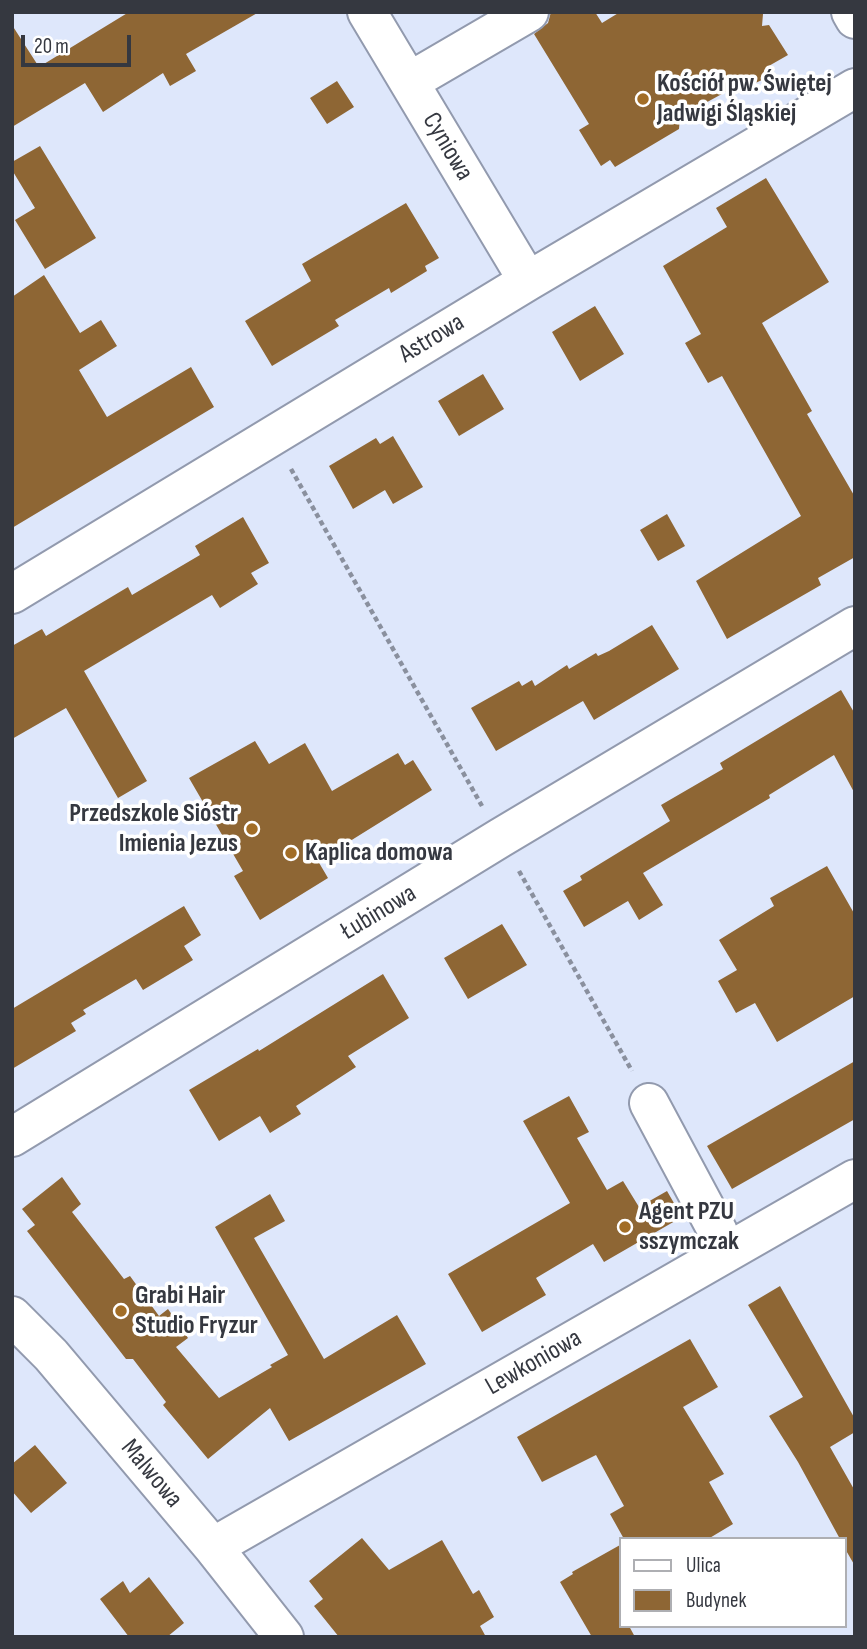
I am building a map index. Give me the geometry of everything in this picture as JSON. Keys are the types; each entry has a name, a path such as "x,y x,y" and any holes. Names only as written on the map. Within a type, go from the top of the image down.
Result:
{"street":[{"name":"Cyniowa","path":"367,12 528,281"},
{"path":"409,82 529,12"},
{"path":"851,12 855,19"},
{"name":"Astrowa","path":"12,594 528,281 855,88"},
{"name":"Łubinowa","path":"12,1137 500,838 855,626"},
{"path":"649,1103 718,1231"},
{"name":"Lewkoniowa","path":"213,1547 855,1179"},
{"name":"Malwowa","path":"12,1316 51,1355 213,1547 284,1637"}],"path":[{"path":"272,435 476,796"},
{"path":"500,838 649,1103"}],"building":[{"path":"129,12 259,12 186,54 196,71 170,86 163,73 103,112 85,83 12,127 12,25 39,67"},
{"name":"Kościół pw. Świętej Jadwigi Śląskiej","path":"551,12 595,12 602,23 620,12 763,14 762,26 769,25 788,55 767,67 766,78 743,89 740,84 680,117 679,129 615,167 610,160 601,166 579,130 589,124 534,34 548,23"},
{"path":"337,81 354,107 327,124 310,98"},
{"path":"40,146 96,238 45,269 15,220 35,208 12,170 12,162"},
{"path":"766,178 829,282 762,323 812,411 807,414 855,497 855,557 818,578 821,585 727,639 696,581 801,516 722,376 708,383 685,343 701,334 663,266 727,227 716,208"},
{"path":"406,203 439,258 425,266 427,271 391,293 389,288 335,320 339,326 272,366 245,321 311,281 302,264"},
{"path":"44,275 80,333 101,320 117,346 79,370 107,417 191,367 214,407 12,528 12,297"},
{"path":"595,306 624,354 580,381 552,332"},
{"path":"483,374 504,409 459,436 438,401"},
{"path":"393,436 423,487 393,504 385,490 353,509 329,466 376,438 380,444"},
{"path":"667,514 685,546 658,561 640,530"},
{"path":"243,517 269,563 251,573 258,584 220,608 212,595 84,671 147,781 118,798 66,708 12,739 12,646 42,629 46,636 128,587 132,595 200,555 195,546"},
{"path":"652,625 679,669 594,720 583,701 496,751 471,708 519,681 522,686 532,680 535,686 567,665 569,669 596,653 598,656 609,651"},
{"path":"841,690 855,714 855,794 834,755 769,795 770,798 643,873 663,905 639,920 628,901 584,927 563,891 582,880 580,876 670,821 661,805 723,769 720,763"},
{"path":"255,741 269,764 305,743 332,791 398,753 405,765 413,760 432,790 318,861 328,878 260,920 234,876 243,871 189,778"},
{"path":"827,866 855,915 855,996 777,1042 755,1003 736,1013 718,981 737,970 719,940 774,906 770,898"},
{"path":"184,906 201,935 184,946 193,960 143,990 136,979 83,1010 86,1014 71,1023 76,1031 12,1069 12,1009"},
{"path":"502,924 527,965 468,999 444,958"},
{"path":"383,974 409,1018 348,1056 356,1067 296,1106 301,1114 270,1133 260,1116 219,1141 189,1090 258,1049 259,1051"},
{"path":"855,1061 855,1119 732,1189 707,1146"},
{"path":"569,1096 589,1132 577,1138 607,1190 623,1181 639,1207 667,1191 682,1217 604,1262 593,1244 536,1278 546,1295 482,1332 448,1274 570,1203 523,1121"},
{"path":"62,1177 81,1204 72,1212 124,1279 130,1276 159,1316 168,1309 188,1338 176,1347 219,1398 288,1355 215,1227 270,1194 285,1221 254,1238 324,1359 397,1315 426,1364 289,1441 270,1408 208,1459 163,1405 166,1402 133,1359 126,1359 27,1231 35,1225 22,1209"},
{"path":"780,1286 855,1419 855,1432 830,1447 855,1491 855,1566 846,1550 846,1537 839,1537 769,1416 803,1397 748,1305"},
{"path":"690,1339 718,1387 683,1407 724,1474 709,1482 733,1524 711,1537 623,1537 610,1514 624,1506 596,1455 542,1482 517,1437"},
{"path":"35,1445 67,1483 31,1513 12,1491 12,1464"},
{"path":"362,1538 389,1570 442,1540 473,1594 479,1590 494,1617 480,1626 486,1637 339,1637 314,1606 323,1599 309,1581"},
{"path":"618,1546 618,1628 630,1628 635,1637 592,1637 560,1582 573,1574 572,1572"},
{"path":"149,1577 184,1623 167,1637 129,1637 100,1599 123,1581 130,1593"}],"place":[{"name":"Kościół pw. Świętej Jadwigi Śląskiej","path":"643,99"},
{"name":"Przedszkole Sióstr Imienia Jezus","path":"252,829"},
{"name":"Kaplica domowa","path":"291,853"},
{"name":"Agent PZU sszymczak","path":"625,1227"},
{"name":"Grabi Hair Studio Fryzur","path":"121,1311"}]}
